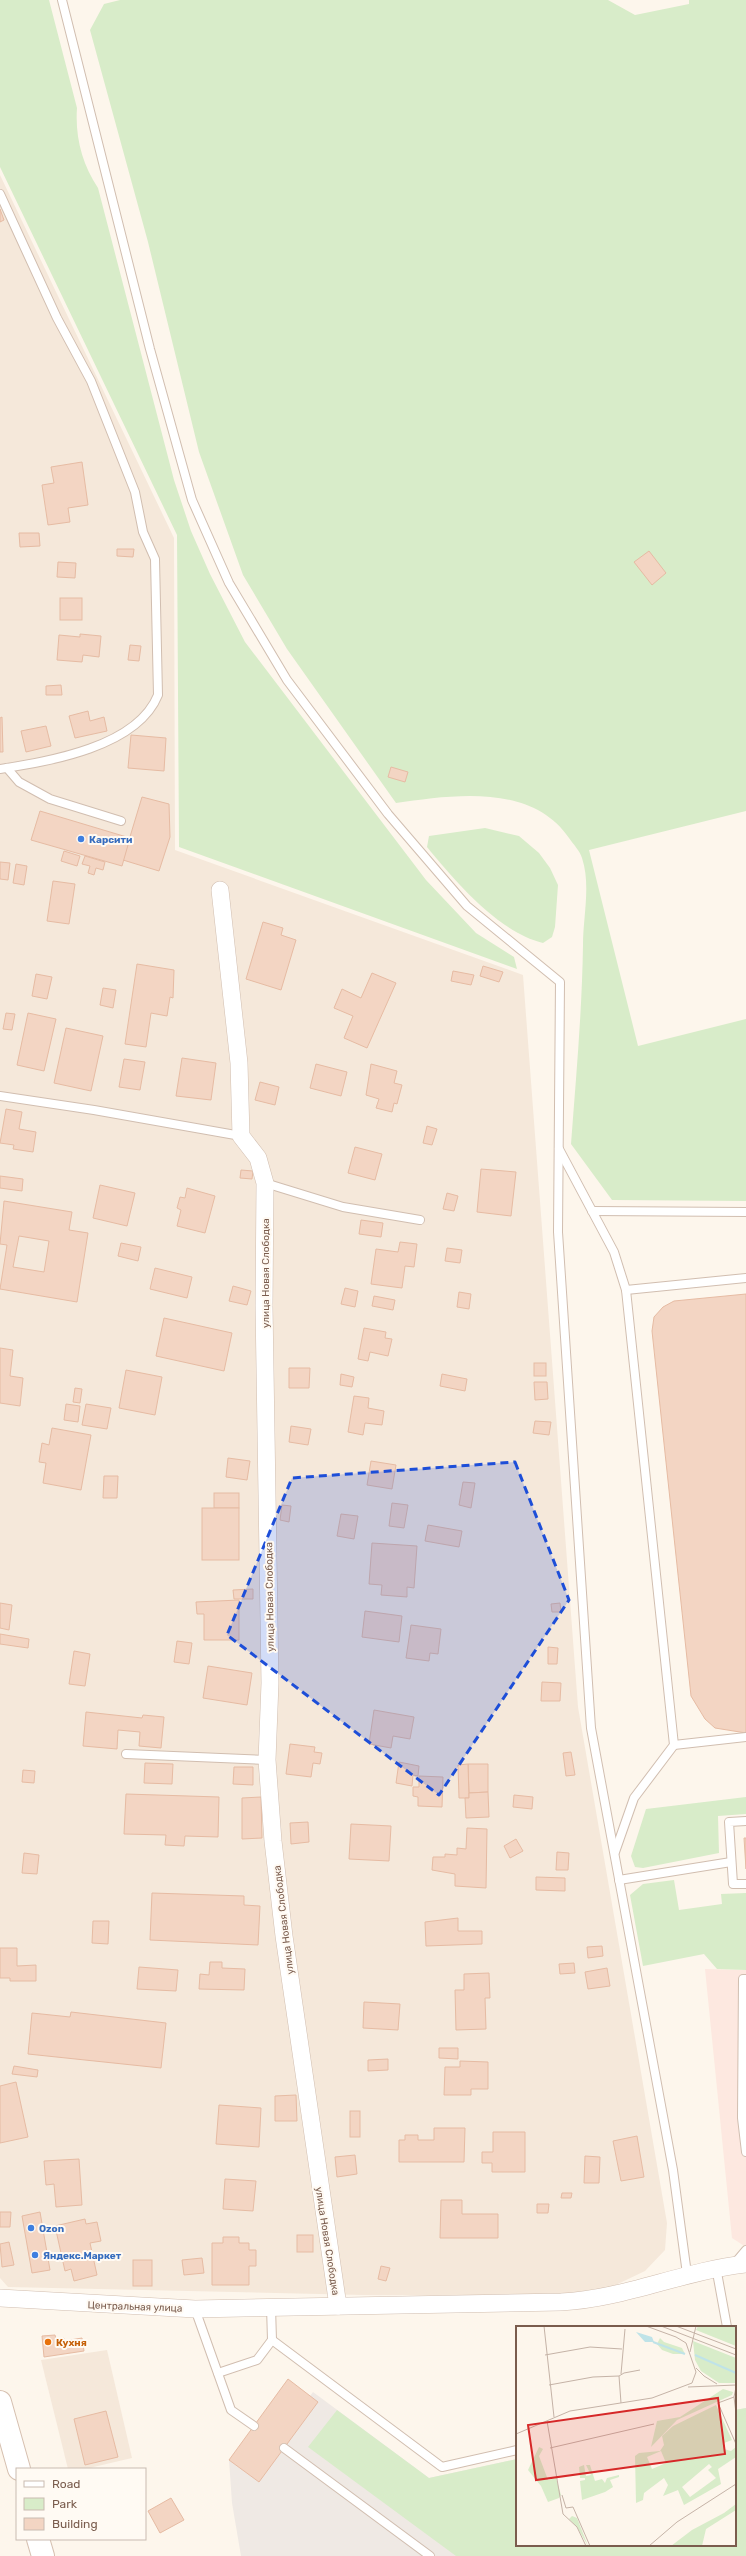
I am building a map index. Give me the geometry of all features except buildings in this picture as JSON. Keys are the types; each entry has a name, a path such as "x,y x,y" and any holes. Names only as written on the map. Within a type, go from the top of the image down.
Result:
{"main road":[{"path":"0,2402 18,2468"},
{"path":"38,2540 43,2556"}],"street":[{"path":"220,890 239,1063 241,1136"},
{"name":"улица Новая Слободка","path":"241,1136 258,1158 265,1183 264,1306 270,1683 267,1760 284,1936 338,2306"},
{"name":"Центральная улица","path":"0,2298 195,2309 581,2301 601,2298 687,2274 740,2265"}],"lane":[{"path":"62,0 150,349 192,500 229,583 287,680 388,814 467,906 560,982 558,1232 591,1728 674,2170 687,2274"},
{"path":"0,194 57,318 91,381 135,492 143,532 155,558 158,695 154,706 140,720 119,736 85,749 4,768"},
{"path":"4,768 19,782 50,799 121,820"},
{"path":"0,1096 94,1110 241,1136"},
{"path":"559,1148 614,1252 626,1290 674,1745 634,1798 614,1854"},
{"path":"265,1183 344,1207 420,1220"},
{"path":"592,1211 746,1212"},
{"path":"626,1290 746,1278"},
{"path":"674,1745 746,1738"},
{"path":"126,1754 267,1760"},
{"path":"746,1822 729,1822 732,1884 746,1884"},
{"path":"619,1880 731,1862"},
{"path":"746,1979 743,1979 742,2118 746,2152"},
{"path":"740,2265 746,2250"},
{"path":"716,2268 727,2326"},
{"path":"218,2374 257,2360 272,2340 271,2307"},
{"path":"195,2309 231,2410 254,2426"},
{"path":"272,2340 442,2467 516,2450"},
{"path":"284,2448 430,2556"}],"highlighted area":[{"path":"515,1462 569,1600 439,1795 227,1635 292,1478"}],"shaded area":[{"path":"0,175 174,538 175,850 523,975 578,1707 667,2223 665,2250 645,2271 601,2292 578,2296 363,2295 8,2287 0,2278"},
{"path":"705,1969 746,1970 746,2247 732,2238"},
{"path":"107,2350 132,2458 89,2468 68,2468 41,2360"},
{"path":"288,2379 310,2396 313,2392 429,2478 516,2459 516,2546 736,2546 736,2410 746,2408 746,2556 241,2556 232,2503 229,2460"}],"green space":[{"path":"0,0 49,0 77,108 77,129 81,150 92,179 98,188 174,480 191,531 210,574 245,642 426,880 476,933 514,957 517,969 179,847 177,535 0,167"},
{"path":"120,0 608,0 635,15 689,4 689,0 746,0 746,811 589,850 638,1046 746,1019 746,1201 612,1200 571,1144 580,1020 583,934 586,901 585,868 580,853 553,820 534,808 513,801 490,797 466,796 442,797 396,803 287,649 243,575 199,452 148,242 90,30 104,4"},
{"path":"485,828 519,836 539,853 550,868 558,885 555,927 552,937 543,943 526,937 494,917 464,889 427,847 429,836"},
{"path":"746,1797 746,1814 718,1816 719,1853 643,1868 635,1867 631,1856 646,1809"},
{"path":"674,1880 679,1910 722,1904 721,1894 746,1893 746,1970 717,1969 704,1954 643,1966 630,1895 643,1884"},
{"path":"746,2408 746,2556 456,2556 308,2447 337,2410 429,2478 516,2459 516,2546 736,2546 736,2410"}],"place":[{"name":"Карсити","path":"81,839"},
{"name":"Ozon","path":"31,2228"},
{"name":"Яндекс.Маркет","path":"35,2255"},
{"name":"Кухня","path":"48,2342"}]}
